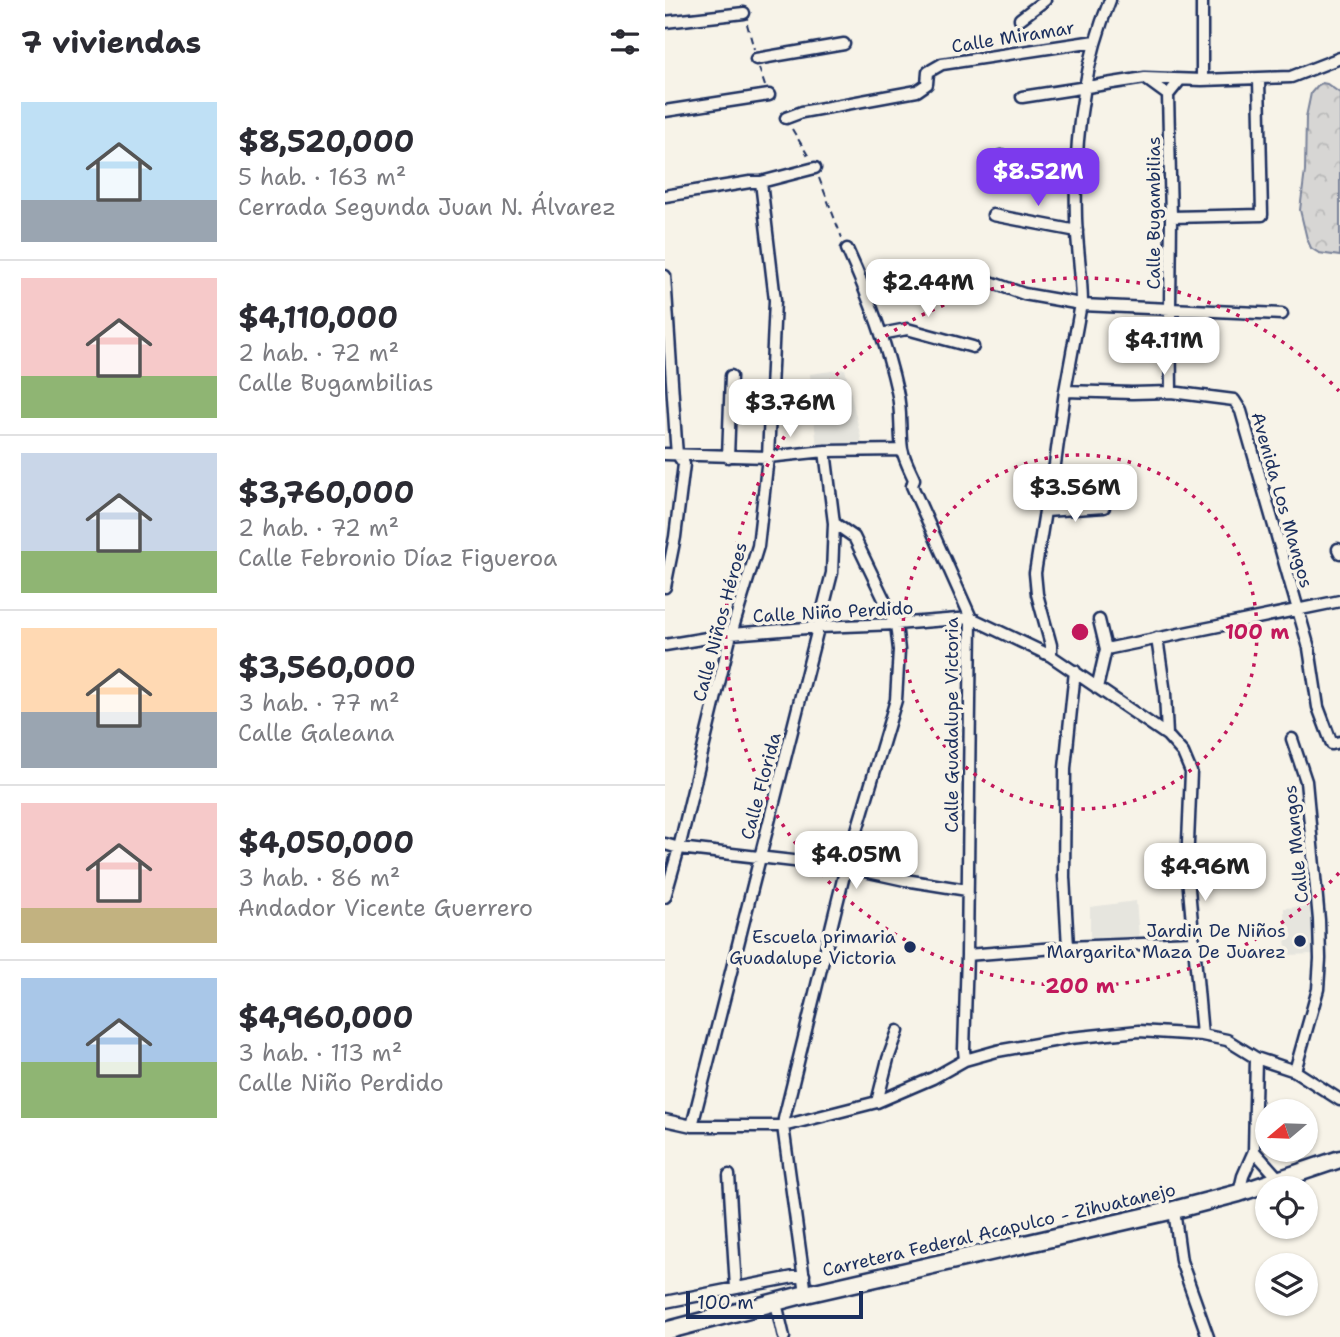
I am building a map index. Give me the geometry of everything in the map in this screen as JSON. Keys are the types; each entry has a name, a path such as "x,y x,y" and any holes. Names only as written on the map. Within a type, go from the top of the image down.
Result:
{"main road":[{"name":"Carretera Federal Acapulco - Zihuatanejo","path":"1291,1176 1340,1159"},
{"name":"Carretera Federal Acapulco - Zihuatanejo","path":"665,1331 806,1294 1174,1210 1255,1188"}],"street":[{"path":"1020,19 1045,0"},
{"path":"1202,0 1202,80"},
{"path":"1051,656 1035,573 1081,304 1082,275 1077,231 1076,173 1079,126 1095,41 1106,1"},
{"path":"665,22 744,13"},
{"name":"Calle Miramar","path":"786,118 802,112 917,91 927,84 928,72 942,64 1095,41"},
{"path":"756,59 844,44"},
{"path":"1022,97 1145,78 1202,80 1291,77 1340,58"},
{"path":"1145,78 1168,95 1180,80"},
{"path":"1171,217 1262,215 1259,79"},
{"path":"665,111 769,94"},
{"name":"Calle Bugambilias","path":"1168,95 1171,392"},
{"path":"1001,156 1076,173"},
{"path":"665,196 761,182 815,168"},
{"name":"Calle Niños Héroes","path":"665,897 731,634 758,547 768,457 775,300 761,182"},
{"path":"993,215 1077,231"},
{"name":"Calle Guadalupe Victoria","path":"846,249 867,294 898,391 902,450 914,479 912,486 971,618 965,1060"},
{"path":"968,274 1024,295 1081,304 1282,314"},
{"path":"665,276 677,454 684,464 670,537 665,587"},
{"path":"881,334 907,329 973,347"},
{"path":"728,457 731,376"},
{"name":"Avenida Los Mangos","path":"1065,391 1171,392 1234,400 1241,411 1309,649 1318,707 1332,744 1340,742"},
{"path":"665,454 768,457 825,451 902,450"},
{"name":"Calle Florida","path":"692,1126 832,573 834,523 825,451"},
{"path":"1045,511 1104,507"},
{"path":"806,1294 783,1126 845,867 895,700 899,650 896,624 854,537 834,523"},
{"path":"1297,611 1340,601"},
{"name":"Avenida Los Mangos","path":"1105,649 1297,611"},
{"name":"Calle Niño Perdido","path":"665,645 731,634 971,618 1051,656 1167,735 1183,753 1191,772 1187,866 1202,1035"},
{"path":"1097,688 1105,649 1099,620"},
{"path":"1157,638 1165,694 1167,735"},
{"path":"1068,947 1064,877 1065,768 1075,671"},
{"name":"Calle Mangos","path":"1292,738 1306,781 1320,959 1318,989 1295,1071"},
{"path":"665,844 679,848 845,867 967,890"},
{"path":"967,955 1068,947 1193,942"},
{"path":"877,1102 898,1031"},
{"path":"665,1120 692,1126 783,1126 877,1102 933,1078 965,1060 997,1051 1070,1038 1139,1031 1202,1035 1227,1041 1256,1058 1295,1071 1340,1100"},
{"path":"1239,1193 1254,1151 1256,1058"},
{"path":"1254,1151 1276,1176"},
{"path":"729,1175 736,1287"},
{"path":"1174,1210 1181,1261 1208,1337"},
{"path":"665,1302 804,1275"},
{"path":"776,1303 784,1337"}],"path":[{"path":"744,13 761,78 769,94"},
{"path":"786,118 815,168 846,249"}],"shaded area":[{"path":"845,369 863,447 817,449 810,374"},
{"path":"1136,901 1139,937 1090,938 1090,907"},
{"name":"Jardin De Niños Margarita Maza De Juarez","path":"1313,906 1316,954 1286,955 1284,908"}],"green space":[{"path":"1322,83 1340,93 1340,256 1319,253 1311,248 1300,210 1305,171 1306,117 1311,93"}],"place":[{"name":"Jardin De Niños Margarita Maza De Juarez","path":"1300,941"},
{"name":"Escuela primaria Guadalupe Victoria","path":"910,947"}]}
